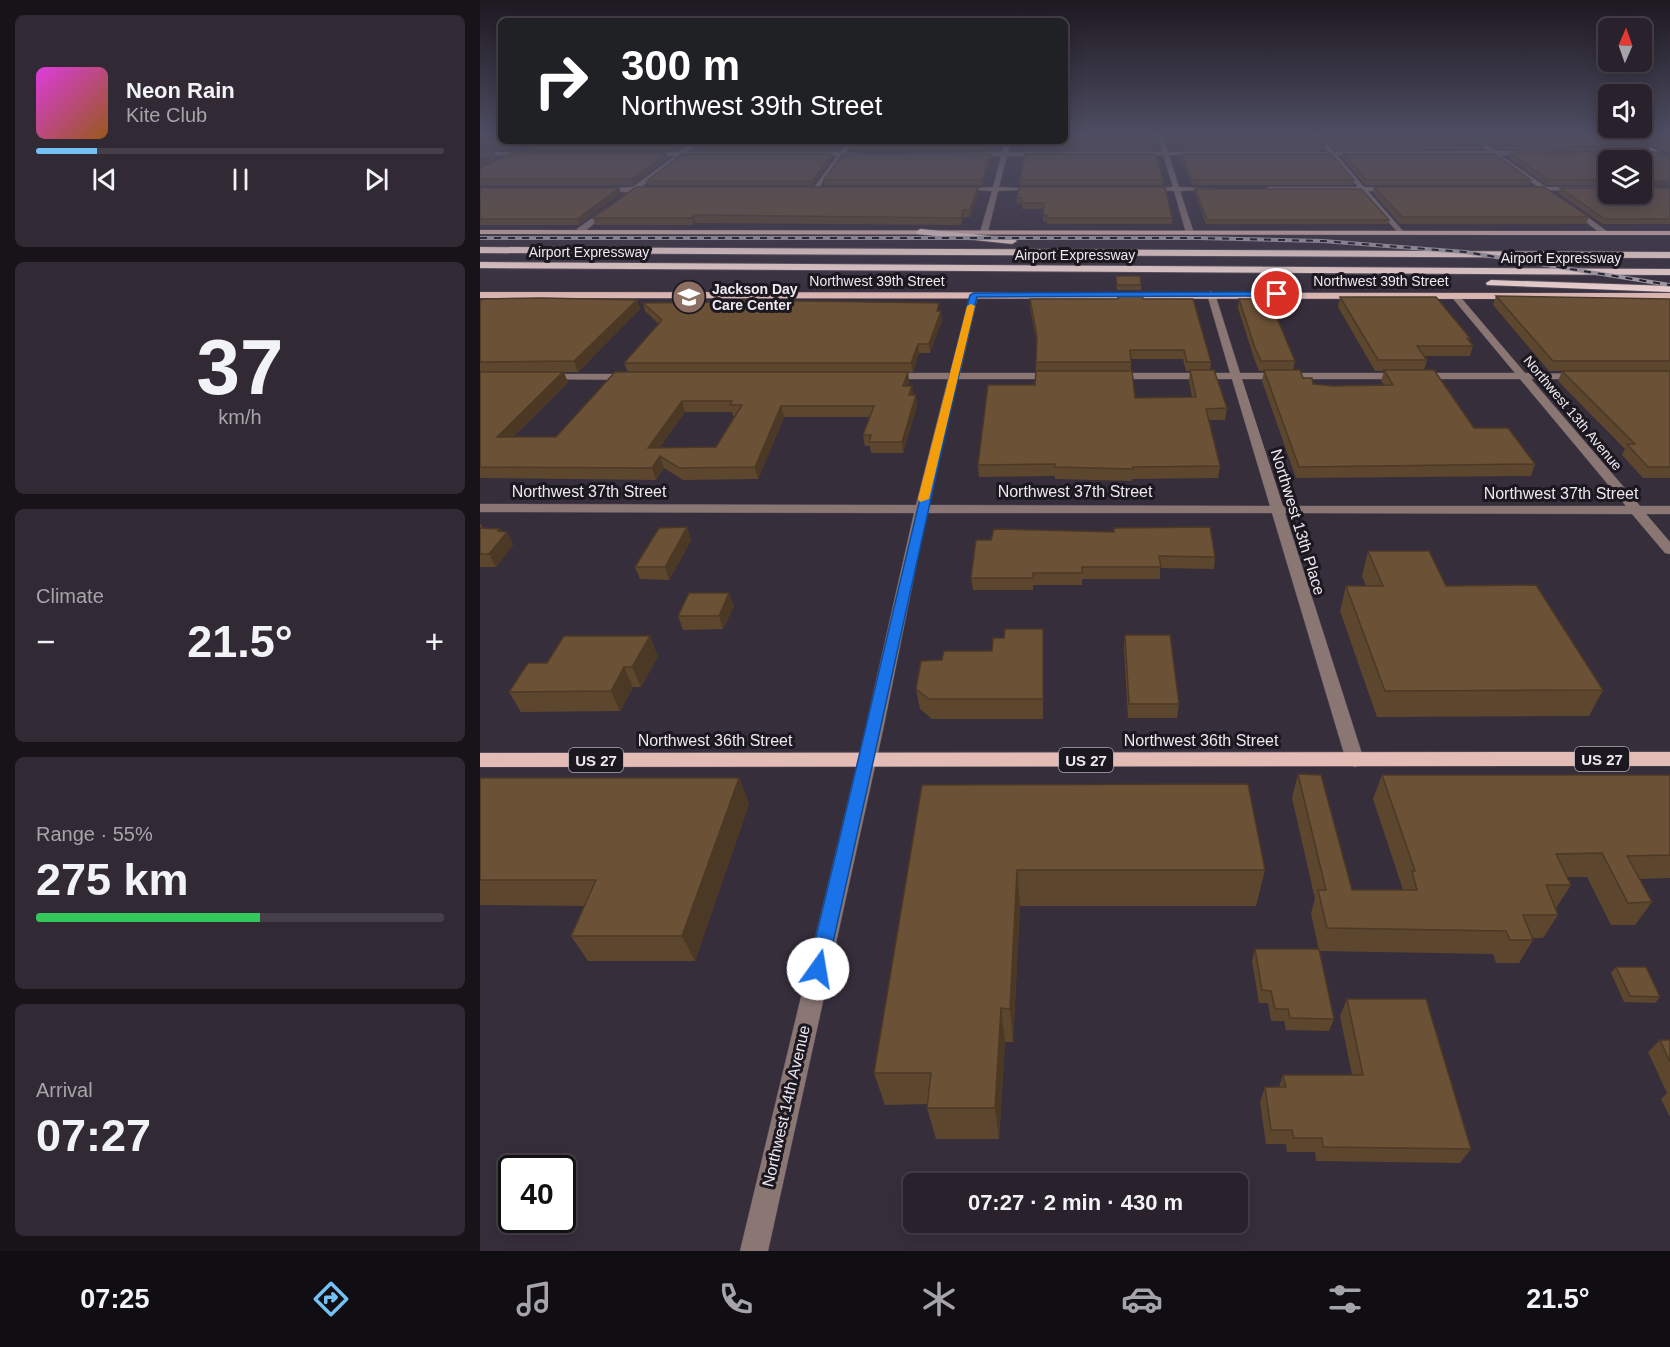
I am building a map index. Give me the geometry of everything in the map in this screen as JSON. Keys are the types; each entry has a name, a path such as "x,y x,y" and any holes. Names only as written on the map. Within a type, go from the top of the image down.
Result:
{"highway":[{"path":"920,232 1004,240 1239,253"},
{"name":"Airport Expressway","path":"480,250 1670,255"},
{"name":"Airport Expressway","path":"480,265 1670,272"},
{"path":"1316,270 1391,278 1670,289"}],"main road":[{"path":"480,232 1670,233"},
{"name":"Northwest 39th Street","path":"480,295 1670,296"},
{"name":"Northwest 36th Street","path":"480,760 1670,759"}],"street":[{"path":"626,196 632,191"},
{"path":"984,232 995,191"},
{"path":"1177,191 1190,233"},
{"path":"1364,191 1400,233"},
{"path":"1549,191 1553,195"},
{"path":"1562,201 1604,232"},
{"path":"580,231 617,203"},
{"name":"Northwest 13th Place","path":"1211,294 1234,376 1278,509 1355,760"},
{"path":"480,308 497,295"},
{"name":"Northwest 14th Avenue","path":"754,1251 867,760 922,507 974,295"},
{"name":"Northwest 13th Avenue","path":"1454,295 1670,550"},
{"path":"882,376 1070,376"},
{"path":"1105,376 1591,376"},
{"path":"539,377 645,377"},
{"name":"Northwest 37th Street","path":"480,508 1670,510"}],"building":[{"path":"480,191 614,191 577,219 480,219"},
{"path":"630,191 976,191 970,210 963,210 961,218 694,215 692,218 593,218"},
{"path":"1018,191 1166,191 1172,218 1046,218 1047,215 1043,215 1044,203 1022,203 1022,198 1017,198"},
{"path":"1196,191 1363,191 1389,220 1207,220"},
{"path":"1378,191 1551,191 1589,217 1402,217"},
{"path":"1565,191 1598,191 1598,204 1652,204 1652,191 1670,191 1670,219 1605,219"},
{"path":"1116,276 1140,276 1141,285 1117,285"},
{"path":"1118,293 1142,293 1143,299 1193,299 1211,362 1187,362 1184,350 1130,350 1131,362 1036,362 1037,337 1030,299 1118,299"},
{"path":"1496,296 1670,299 1670,361 1553,361"},
{"path":"1340,297 1436,297 1470,338 1467,338 1473,346 1417,346 1427,360 1378,360"},
{"path":"483,299 637,300 574,361 480,362 480,301"},
{"path":"1239,299 1269,299 1295,361 1261,361"},
{"path":"732,300 939,303 937,311 941,311 929,344 918,344 911,363 624,363 662,320 643,303 731,302"},
{"path":"1190,370 1214,370 1227,408 1206,409 1220,466 1133,467 1133,469 1055,467 1055,464 978,465 988,385 1035,385 1036,371 1132,371 1135,398 1196,397"},
{"path":"1264,370 1300,370 1303,378 1312,378 1313,384 1333,386 1393,385 1384,370 1434,370 1474,428 1508,428 1535,464 1299,467"},
{"path":"1562,371 1670,371 1670,467 1648,467 1627,444 1635,444"},
{"path":"480,372 563,372 497,437 556,437 615,372 908,372 903,386 912,386 909,395 916,395 902,442 869,442 871,435 863,435 874,406 781,406 755,467 679,468 660,456 652,468 480,467","holes":["682,401 732,401 730,405 742,405 716,447 648,448"]},
{"path":"687,527 665,567 635,567 659,528"},
{"path":"1210,527 1215,557 1159,556 1161,567 1082,567 1082,573 1033,573 1033,578 971,578 976,540 991,540 994,529 1114,532 1114,528"},
{"path":"480,528 507,532 489,554 480,554"},
{"path":"1368,551 1429,551 1446,586 1536,585 1603,690 1385,691 1346,586 1383,586"},
{"path":"689,593 729,593 719,616 678,616"},
{"path":"1005,629 1043,629 1043,699 929,699 916,689 921,661 942,660 944,651 992,651 993,638 1004,638"},
{"path":"1125,635 1170,635 1179,704 1129,704"},
{"path":"564,636 650,636 632,667 624,667 611,691 509,692 528,663 547,663"},
{"path":"1298,774 1321,775 1352,890 1417,890 1412,871 1415,871 1382,775 1670,775 1670,855 1627,856 1652,902 1628,903 1602,853 1556,854 1571,885 1546,885 1558,915 1523,915 1533,940 1510,940 1506,931 1327,928 1318,890 1326,890"},
{"path":"480,778 739,778 682,936 571,936 596,880 480,880"},
{"path":"1248,784 1265,870 1017,870 1010,1009 1001,1008 995,1108 927,1108 931,1073 874,1073 922,785"},
{"path":"1255,949 1319,949 1334,1019 1290,1018 1288,1009 1275,1009 1271,991 1262,990"},
{"path":"1616,967 1646,967 1660,997 1630,996"},
{"path":"1347,999 1426,999 1471,1149 1323,1147 1322,1138 1294,1138 1292,1130 1271,1130 1265,1087 1286,1087 1283,1075 1363,1075"},
{"path":"1660,1040 1670,1040 1670,1062"}],"railway":[{"path":"480,238 1199,238 1323,241 1465,252 1670,285"}],"slow traffic":[{"path":"924,499 971,306"}],"place":[{"name":"Jackson Day Care Center","path":"689,297"}],"route":[{"path":"818,969 874,730 922,507 974,295 1277,294"}]}
